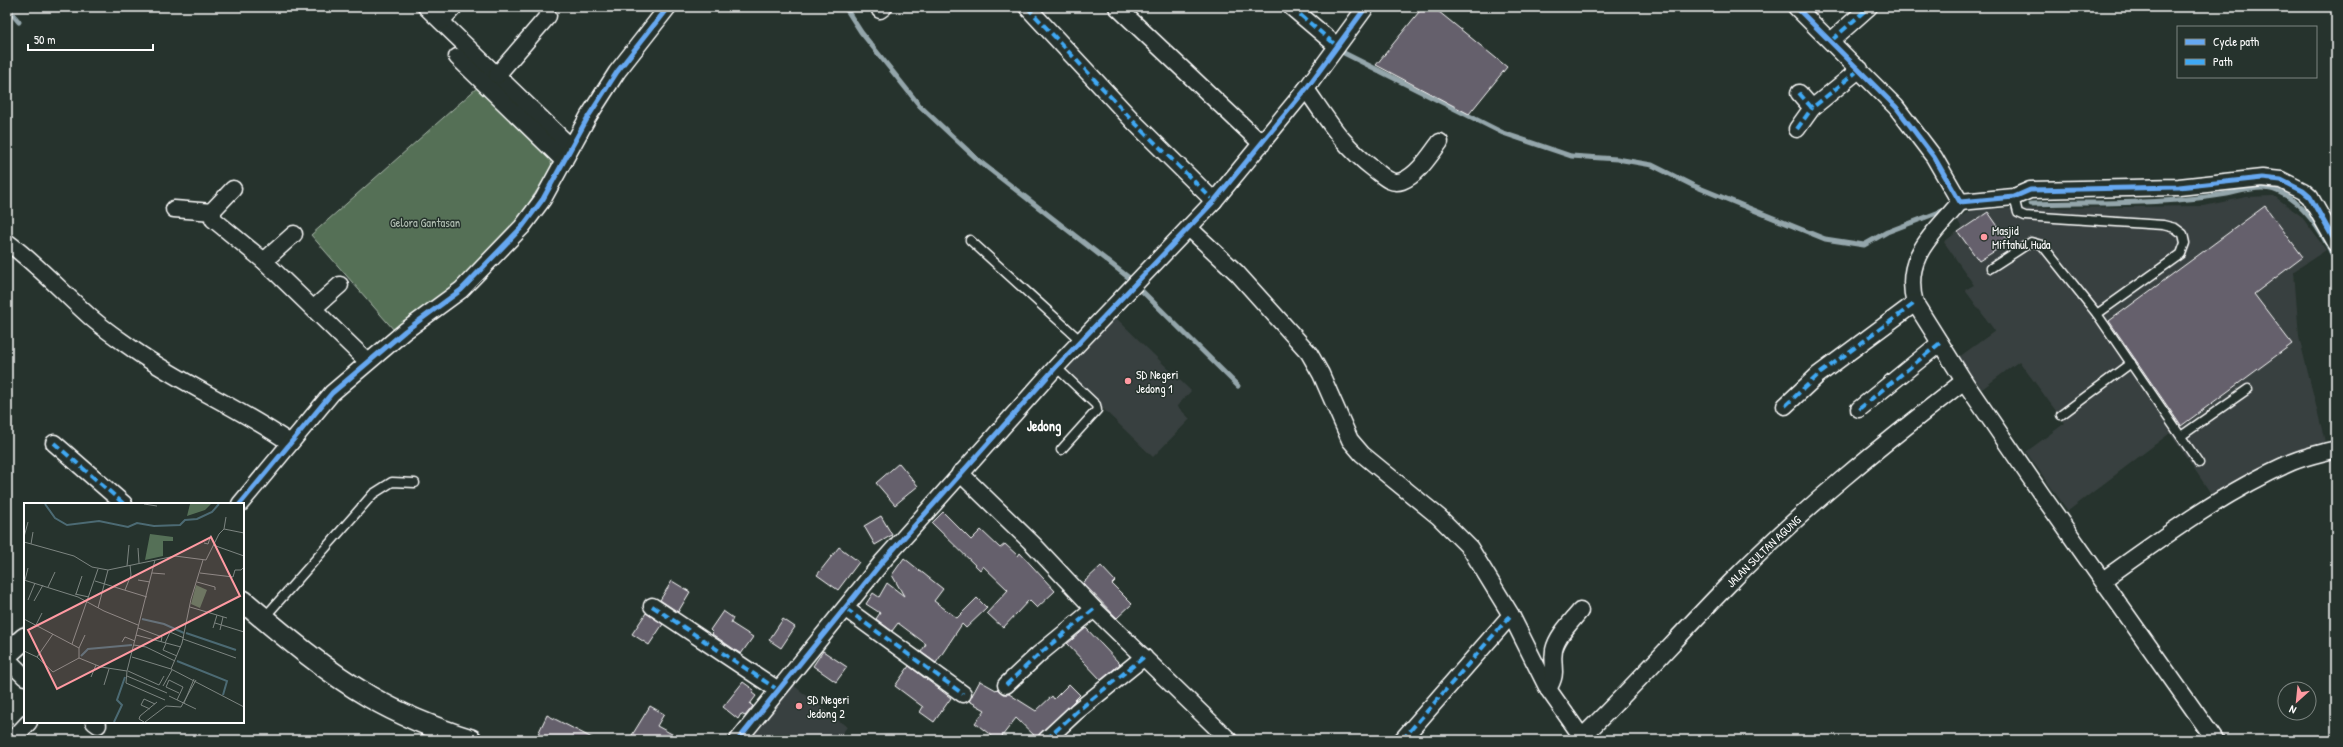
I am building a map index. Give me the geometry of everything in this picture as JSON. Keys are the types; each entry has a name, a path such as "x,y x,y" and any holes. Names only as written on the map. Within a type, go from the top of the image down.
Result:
{"street":[{"path":"426,7 497,75 568,154"},
{"path":"441,21 454,7"},
{"path":"241,503 332,393 368,362 461,290 522,226 543,199 617,72 668,7"},
{"path":"1027,7 1134,122 1214,201"},
{"path":"1117,7 1262,144"},
{"path":"1291,7 1337,46"},
{"path":"738,740 846,609 883,561 960,473 1056,367 1214,201 1306,89 1366,7"},
{"path":"1796,7 1832,40 1913,128 1934,157 1960,202"},
{"path":"1832,40 1869,7"},
{"path":"497,75 548,16"},
{"path":"457,57 568,154"},
{"path":"1797,129 1812,108 1860,69"},
{"path":"1306,89 1343,143 1358,158 1389,181 1401,182 1410,176 1440,142"},
{"path":"1799,94 1812,108"},
{"path":"2215,740 1964,381 1915,303 1911,289 1912,272 1919,252 1960,202 2014,197 2030,190 2179,187 2262,178 2280,180 2304,191 2310,197 2336,243"},
{"path":"233,190 213,212 213,219 264,261 368,362"},
{"path":"174,209 213,212"},
{"path":"1188,228 1237,273 1305,347 1321,374 1350,440 1362,454 1439,517 1470,548 1511,616 1548,690 1582,739"},
{"path":"264,261 294,234"},
{"path":"7,242 49,277 88,315 135,351 200,390 258,420 290,443"},
{"path":"314,308 340,285"},
{"path":"1785,406 1818,375 1915,303"},
{"path":"1859,409 1940,343"},
{"name":"JALAN SULTAN AGUNG","path":"1582,739 1730,583 1776,538 1832,486 1964,381"},
{"path":"54,443 123,503"},
{"path":"2103,580 2207,508 2250,482 2294,461 2336,449"},
{"path":"960,473 1033,544 1094,609 1229,740"},
{"path":"244,602 312,658 370,697 414,718 471,740"},
{"path":"652,606 778,690"},
{"path":"846,609 963,694"},
{"path":"1006,685 1038,655 1094,609"},
{"path":"1548,690 1555,676 1554,650 1559,638 1580,611"},
{"path":"1402,740 1438,697 1511,616"},
{"path":"12,648 24,675"},
{"path":"1046,740 1076,712 1144,657"},
{"path":"12,740 28,723"}],"lane":[{"path":"2014,197 2018,213 2025,216 2163,225 2175,228 2183,234 2185,243 2181,254 2097,314"},
{"path":"970,240 1081,341"},
{"path":"1991,268 2031,242 2037,242 2042,245 2097,314 2199,463"},
{"path":"2061,414 2131,363"},
{"path":"1056,367 1096,405 1097,410 1061,450"},
{"path":"2181,436 2248,388"},
{"path":"264,618 373,494 392,482 415,483"}],"shaded area":[{"path":"2274,196 2301,216 2326,250 2294,271 2299,337 2325,442 2279,457 2214,498 2170,433 2068,511 2026,452 2065,423 2019,361 1982,389 1959,357 1995,331 1965,290 1974,285 1944,242 1962,228 1957,219 1973,209 2204,206 2246,197"},
{"name":"SD Negeri Jedong 1","path":"1115,317 1191,391 1177,406 1190,419 1153,457 1065,372"},
{"name":"SD Negeri Jedong 2","path":"793,685 847,727 837,740 750,740"}],"green space":[{"name":"Gelora Gantasan","path":"479,86 549,154 552,167 512,229 461,279 394,330 311,235"}],"building":[{"path":"1423,7 1433,7 1507,67 1469,114 1376,65"},
{"path":"2265,206 2303,257 2254,294 2292,344 2181,426 2109,321"},
{"name":"Masjid Miftahul Huda","path":"1988,212 2009,242 1979,261 1958,232"},
{"path":"899,463 918,486 895,505 876,483"},
{"path":"943,512 971,540 981,530 1000,548 1005,544 1018,556 1020,553 1055,591 1037,608 1029,600 1003,628 987,613 1008,590 983,566 980,570 932,523"},
{"path":"881,516 892,535 875,545 864,526"},
{"path":"839,547 859,562 838,590 817,575"},
{"path":"904,558 943,589 934,601 957,618 977,598 987,608 966,628 962,624 936,663 921,652 926,644 898,623 892,631 876,619 880,613 866,604 873,593 879,597 887,583 904,596 892,575"},
{"path":"1101,566 1115,581 1112,584 1132,604 1117,618 1083,583"},
{"path":"672,581 690,592 678,612 660,600"},
{"path":"723,611 733,618 731,623 753,637 741,654 712,634 713,633 710,630"},
{"path":"646,613 663,624 649,645 632,634"},
{"path":"783,619 795,627 781,648 769,640"},
{"path":"1086,628 1120,664 1101,680 1067,644"},
{"path":"823,651 847,667 836,682 813,666"},
{"path":"909,666 951,698 934,722 920,712 923,707 895,686"},
{"path":"980,681 996,690 997,689 1003,694 1009,694 1036,711 1052,696 1054,699 1069,684 1080,695 1037,738 1016,718 999,740 997,740 975,723 985,710 969,701"},
{"path":"743,682 754,690 752,693 756,696 750,704 753,706 745,716 741,714 738,719 723,707"},
{"path":"650,706 664,714 657,726 683,740 629,740"},
{"path":"547,715 596,740 545,740 537,736"}],"waterway":[{"path":"845,7 861,32 920,106 979,161 1128,277"},
{"path":"7,8 19,22"},
{"path":"1344,53 1503,133 1571,156 1617,159 1652,165 1692,185 1825,239 1864,245 1887,232 1942,211"},
{"path":"2030,204 2178,200 2203,198 2259,188 2271,189 2287,196 2297,203 2320,231 2336,262"},
{"path":"1140,289 1238,386"}],"marked path":[{"path":"880,10 884,7"},
{"path":"1027,7 1134,122 1214,201"},
{"path":"1291,7 1337,46"},
{"path":"1832,40 1869,7"},
{"path":"1799,93 1812,108 1860,69"},
{"path":"1797,129 1812,108"},
{"path":"1785,406 1818,375 1915,303"},
{"path":"1859,409 1940,343"},
{"path":"54,443 123,503"},
{"path":"652,606 778,690"},
{"path":"846,609 963,694"},
{"path":"1006,685 1038,655 1094,609"},
{"path":"1402,740 1511,615"},
{"path":"1046,740 1076,712 1144,657"}],"cycle path":[{"path":"241,503 332,393 405,331 461,290 522,227 543,199 588,117 617,72 668,7"},
{"path":"738,740 883,561 1056,367 1214,201 1306,89 1366,7"},
{"path":"1796,7 1896,107 1934,157 1960,202 2014,197 2030,190 2179,187 2262,178 2281,180 2303,191 2310,197 2336,243"}],"place":[{"name":"Masjid Miftahul Huda","path":"1984,237"},
{"name":"SD Negeri Jedong 1","path":"1128,381"},
{"name":"SD Negeri Jedong 2","path":"799,706"}],"district":[{"name":"Jedong","path":"1044,425"}]}
